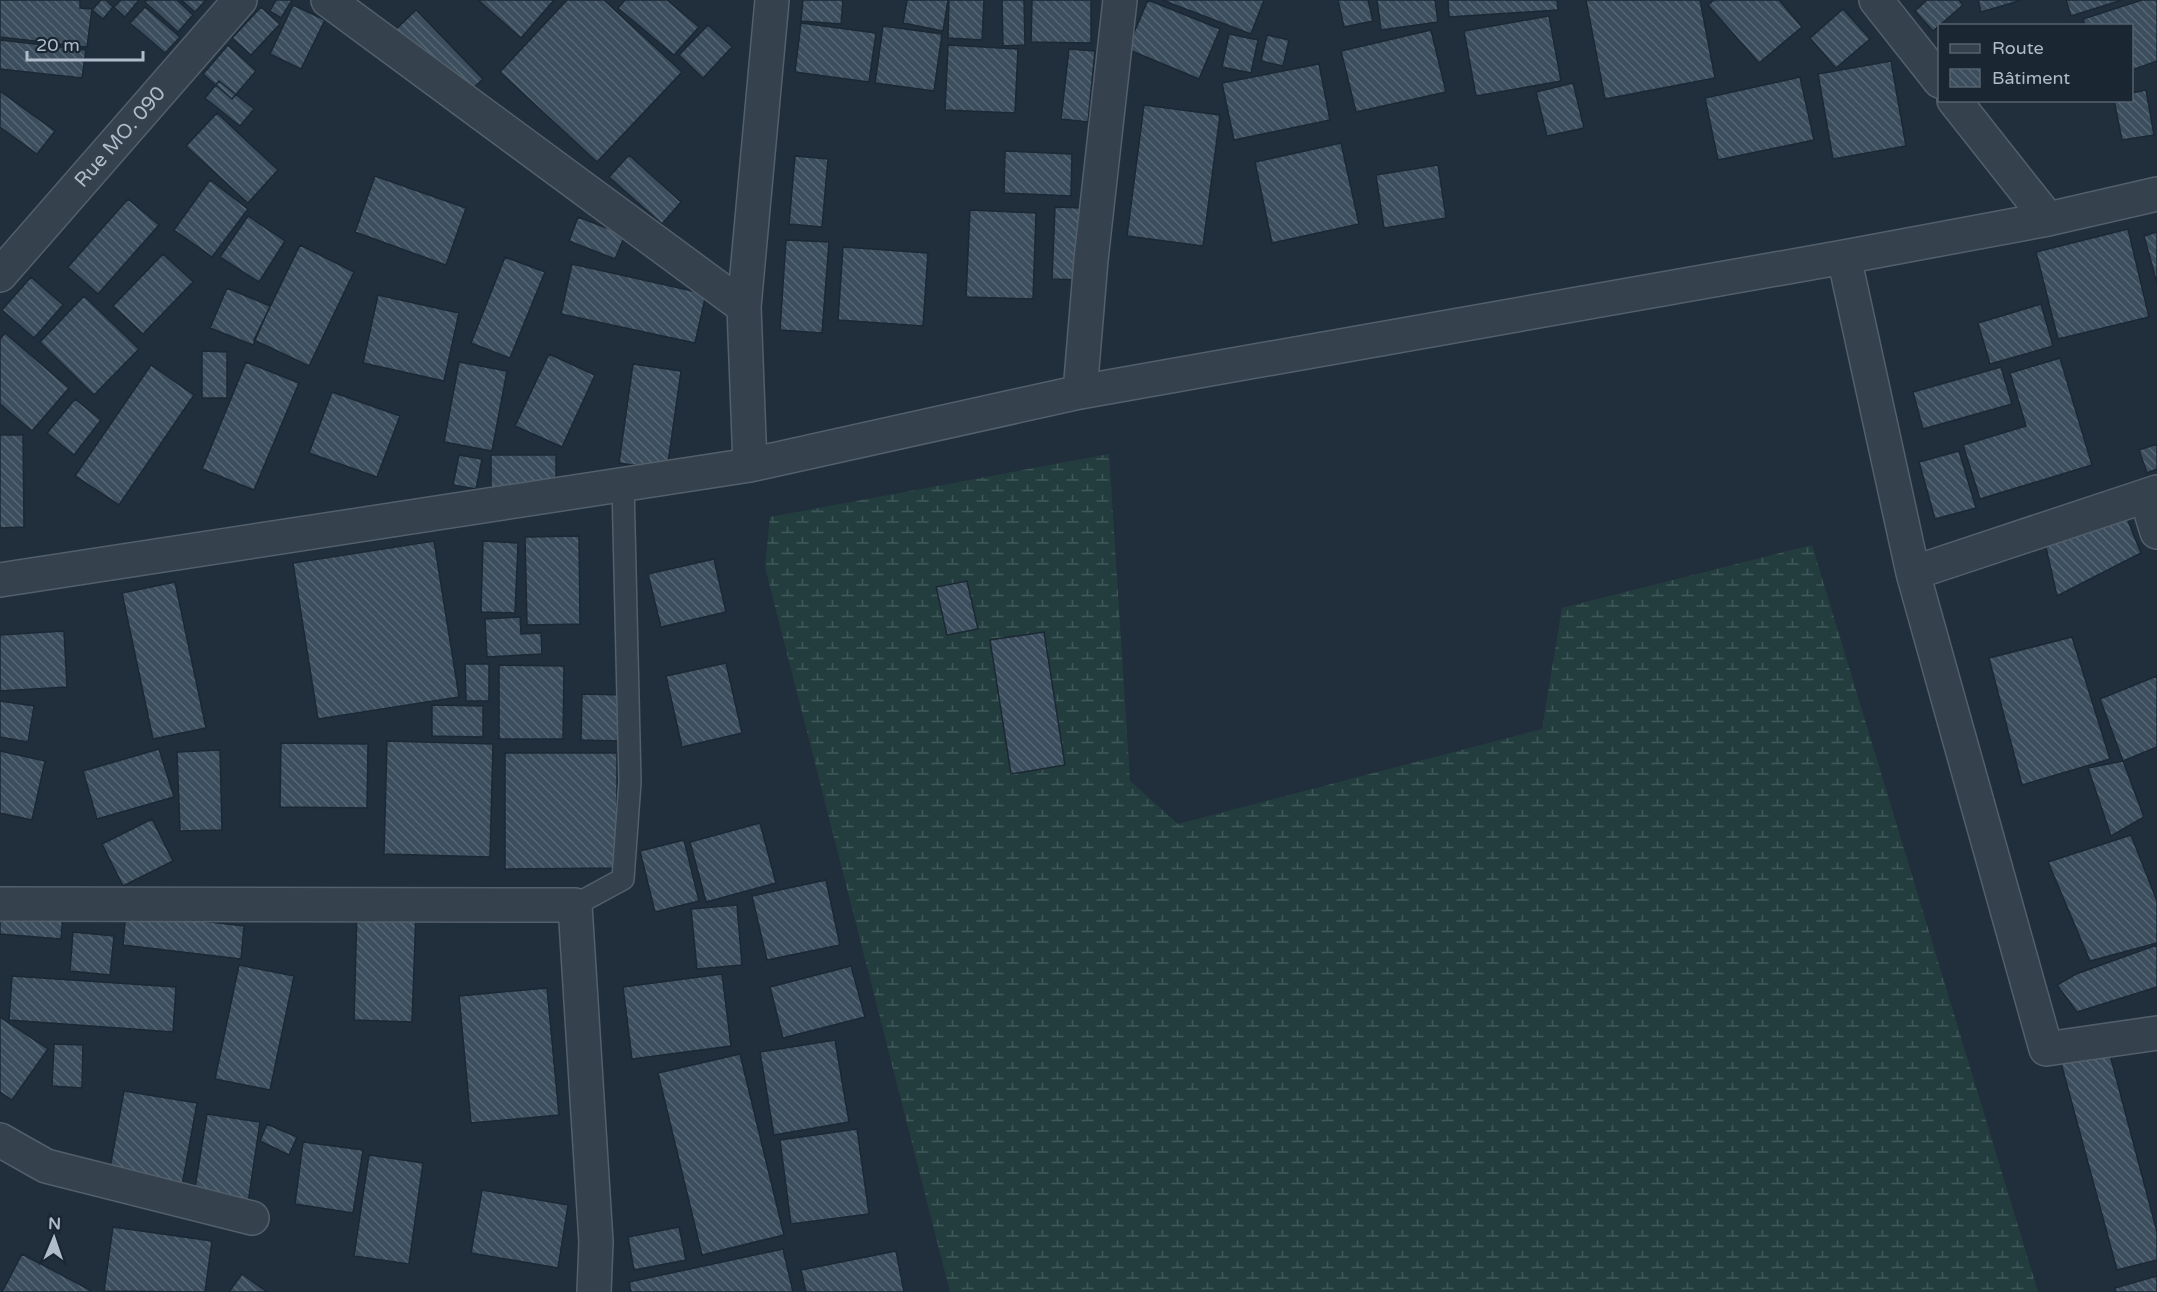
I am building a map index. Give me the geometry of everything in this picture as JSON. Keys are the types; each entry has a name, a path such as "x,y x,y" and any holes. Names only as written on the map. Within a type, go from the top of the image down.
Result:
{"street":[{"name":"Rue MO. 090","path":"0,275 240,0"},
{"path":"328,0 744,307"},
{"path":"750,465 744,307 772,0"},
{"path":"1080,392 1092,249 1120,0"},
{"path":"1876,0 1938,78"},
{"path":"1956,102 2048,219"},
{"path":"0,580 750,465 1080,392 1844,257 2048,219 2157,194"},
{"path":"1844,257 1913,573 2046,1048 2157,1032"},
{"path":"1913,573 2151,494 2157,532"},
{"path":"0,904 575,905 596,1242 594,1292"},
{"path":"0,1140 46,1166 252,1218"}],"lane":[{"path":"575,905 623,879 630,782 623,485"}],"green space":[{"path":"1109,454 1130,781 1178,824 1542,729 1562,608 1812,545 2038,1292 950,1292 765,567 770,517"}],"building":[{"path":"0,0 80,0 80,8 92,9 87,47 0,37"},
{"path":"101,0 106,0 113,7 103,19 92,10"},
{"path":"121,0 139,0 125,17 114,7"},
{"path":"147,0 177,0 193,15 178,32 145,2"},
{"path":"181,0 206,0 195,12"},
{"path":"276,0 292,0 281,18 270,11"},
{"path":"478,0 554,0 521,38"},
{"path":"567,0 604,0 682,72 597,162 500,72"},
{"path":"625,0 667,0 699,27 674,55 618,8"},
{"path":"803,0 843,0 841,24 801,21"},
{"path":"907,0 948,0 943,31 903,23"},
{"path":"949,0 984,0 982,40 948,38"},
{"path":"1002,0 1024,0 1025,45 1003,46"},
{"path":"1032,0 1091,0 1091,43 1031,42"},
{"path":"1148,0 1220,29 1199,79 1127,49"},
{"path":"1162,0 1264,0 1251,34"},
{"path":"1338,0 1368,0 1373,21 1344,27"},
{"path":"1377,0 1435,0 1438,22 1381,30"},
{"path":"1448,0 1557,0 1558,10 1449,17"},
{"path":"1586,0 1700,0 1715,78 1605,99"},
{"path":"1714,0 1779,0 1802,27 1759,63 1708,5"},
{"path":"1927,0 1959,0 1963,5 1941,24 1938,24 1933,31 1915,11"},
{"path":"1978,0 2022,0 1981,12"},
{"path":"2066,0 2122,0 2071,16"},
{"path":"2142,0 2157,0 2157,61 2133,70 2133,24 2084,24 2083,19"},
{"path":"293,5 325,20 301,69 270,54"},
{"path":"145,7 180,37 165,53 130,23"},
{"path":"261,7 280,24 251,55 232,38"},
{"path":"1843,9 1870,39 1836,68 1810,38"},
{"path":"416,10 483,79 456,104 390,35"},
{"path":"1549,16 1561,81 1476,96 1464,31"},
{"path":"801,23 876,33 869,82 795,72"},
{"path":"708,25 732,47 703,78 679,55"},
{"path":"883,26 942,34 934,91 875,83"},
{"path":"1431,30 1446,92 1356,112 1341,51"},
{"path":"1229,34 1258,40 1251,73 1222,67"},
{"path":"1267,35 1289,40 1283,66 1261,61"},
{"path":"0,40 86,50 82,78 0,69"},
{"path":"228,45 256,71 232,99 203,74"},
{"path":"948,45 1018,49 1015,113 945,110"},
{"path":"1069,49 1095,51 1088,122 1061,119"},
{"path":"1891,61 1906,146 1833,159 1818,74"},
{"path":"1319,64 1330,120 1234,140 1222,83"},
{"path":"1800,77 1814,140 1718,160 1705,98"},
{"path":"219,81 254,109 240,126 205,98"},
{"path":"1573,83 1584,128 1547,136 1536,92"},
{"path":"2146,90 2154,135 2122,140 2114,102 2133,102 2133,93"},
{"path":"0,91 55,131 37,154 0,127"},
{"path":"1144,105 1220,115 1203,246 1127,236"},
{"path":"217,113 278,170 248,203 186,146"},
{"path":"1341,143 1359,224 1272,243 1255,162"},
{"path":"1005,151 1072,154 1071,196 1004,193"},
{"path":"629,155 681,202 662,224 609,177"},
{"path":"795,156 828,159 822,227 789,224"},
{"path":"1438,165 1446,218 1384,228 1376,175"},
{"path":"375,176 466,208 446,265 355,232"},
{"path":"210,180 248,209 212,257 174,230"},
{"path":"128,199 159,225 98,294 68,267"},
{"path":"1055,207 1084,208 1082,280 1052,279"},
{"path":"970,210 1036,213 1033,299 966,297"},
{"path":"248,216 285,241 259,282 220,257"},
{"path":"578,217 625,235 615,259 569,241"},
{"path":"2128,229 2149,317 2058,339 2036,252"},
{"path":"2157,232 2157,283 2144,236"},
{"path":"786,240 829,242 822,333 780,330"},
{"path":"300,245 354,272 309,366 254,340"},
{"path":"843,247 928,253 923,326 838,320"},
{"path":"163,254 193,282 143,334 113,306"},
{"path":"505,257 545,272 510,358 471,343"},
{"path":"572,264 706,294 695,343 561,314"},
{"path":"31,277 63,305 34,338 2,310"},
{"path":"227,288 270,306 253,345 210,328"},
{"path":"378,295 459,313 444,381 363,363"},
{"path":"84,296 139,349 94,395 40,342"},
{"path":"2041,304 2053,346 1990,364 1978,323"},
{"path":"5,333 69,388 32,431 0,404 0,339"},
{"path":"202,351 227,352 227,398 202,398"},
{"path":"549,354 595,375 562,447 515,426"},
{"path":"2060,358 2092,465 1980,499 1963,445 2026,426 2010,373"},
{"path":"246,362 299,383 254,490 202,469"},
{"path":"459,362 507,371 492,451 444,442"},
{"path":"633,364 681,371 667,470 619,463"},
{"path":"151,365 194,395 119,505 75,476"},
{"path":"2001,367 2012,404 1923,429 1913,392"},
{"path":"332,392 400,416 377,477 309,453"},
{"path":"75,399 101,420 74,455 47,433"},
{"path":"0,435 23,435 24,527 0,528"},
{"path":"2157,444 2157,469 2147,473 2139,450"},
{"path":"1959,451 1976,508 1935,519 1919,462"},
{"path":"459,455 482,459 476,489 453,485"},
{"path":"491,455 556,455 556,489 491,489"},
{"path":"2126,516 2141,553 2057,596 2045,543"},
{"path":"579,536 580,624 527,625 525,537"},
{"path":"434,541 459,697 318,719 293,563"},
{"path":"483,541 518,543 515,613 481,612"},
{"path":"714,559 726,612 661,627 648,574"},
{"path":"967,581 978,629 947,635 936,587"},
{"path":"175,582 206,728 153,739 122,593"},
{"path":"520,617 521,634 541,633 542,654 487,657 485,619"},
{"path":"64,631 67,687 0,691 0,635"},
{"path":"1044,632 1065,765 1011,774 990,640"},
{"path":"2072,637 2110,759 2022,785 1989,658"},
{"path":"726,663 742,733 682,747 666,676"},
{"path":"465,664 489,664 489,701 466,701"},
{"path":"499,665 564,666 563,739 499,739"},
{"path":"2157,676 2157,747 2123,761 2100,699"},
{"path":"582,694 623,695 621,741 581,740"},
{"path":"0,701 34,706 28,742 0,737"},
{"path":"432,705 483,706 483,737 432,736"},
{"path":"387,741 493,744 490,857 384,854"},
{"path":"281,743 368,744 367,808 280,807"},
{"path":"159,749 174,797 97,819 83,771"},
{"path":"220,750 222,830 180,831 177,752"},
{"path":"0,751 45,761 32,820 0,813"},
{"path":"505,753 617,753 617,868 505,869"},
{"path":"2123,761 2144,817 2111,836 2088,768"},
{"path":"152,819 173,861 123,886 102,844"},
{"path":"760,823 776,883 706,902 690,842"},
{"path":"2131,835 2157,901 2157,943 2090,961 2048,862"},
{"path":"684,840 699,901 655,912 640,851"},
{"path":"826,880 840,945 767,960 752,896"},
{"path":"737,905 742,965 697,969 691,909"},
{"path":"0,910 63,914 61,939 0,934"},
{"path":"357,910 416,912 412,1022 354,1020"},
{"path":"126,912 244,926 241,959 123,945"},
{"path":"73,932 114,936 110,975 70,971"},
{"path":"2157,945 2157,987 2077,1012 2057,985 2076,974"},
{"path":"239,965 294,976 270,1090 215,1079"},
{"path":"851,966 865,1017 783,1038 770,987"},
{"path":"722,974 731,1046 632,1059 623,987"},
{"path":"12,976 176,987 173,1032 9,1020"},
{"path":"547,988 559,1115 471,1123 459,996"},
{"path":"0,1017 48,1049 12,1100 0,1092"},
{"path":"835,1040 849,1122 774,1135 760,1052"},
{"path":"54,1044 83,1045 82,1088 52,1086"},
{"path":"2109,1051 2157,1232 2157,1260 2117,1270 2061,1063"},
{"path":"740,1054 784,1235 702,1255 658,1073"},
{"path":"124,1091 197,1103 181,1191 108,1179"},
{"path":"207,1114 260,1122 248,1203 194,1194"},
{"path":"267,1124 297,1137 289,1155 260,1141"},
{"path":"857,1129 869,1214 791,1224 780,1140"},
{"path":"303,1142 363,1150 353,1213 295,1204"},
{"path":"369,1155 423,1163 409,1264 354,1256"},
{"path":"482,1190 568,1205 558,1268 471,1253"},
{"path":"113,1227 212,1241 205,1292 104,1291"},
{"path":"679,1227 686,1260 634,1270 628,1237"},
{"path":"783,1249 793,1292 631,1292 629,1282"},
{"path":"896,1251 904,1292 806,1292 801,1270"},
{"path":"22,1254 90,1290 89,1292 2,1292"},
{"path":"242,1274 267,1292 229,1292"},
{"path":"2157,1276 2157,1292 2116,1292 2115,1288"}]}
